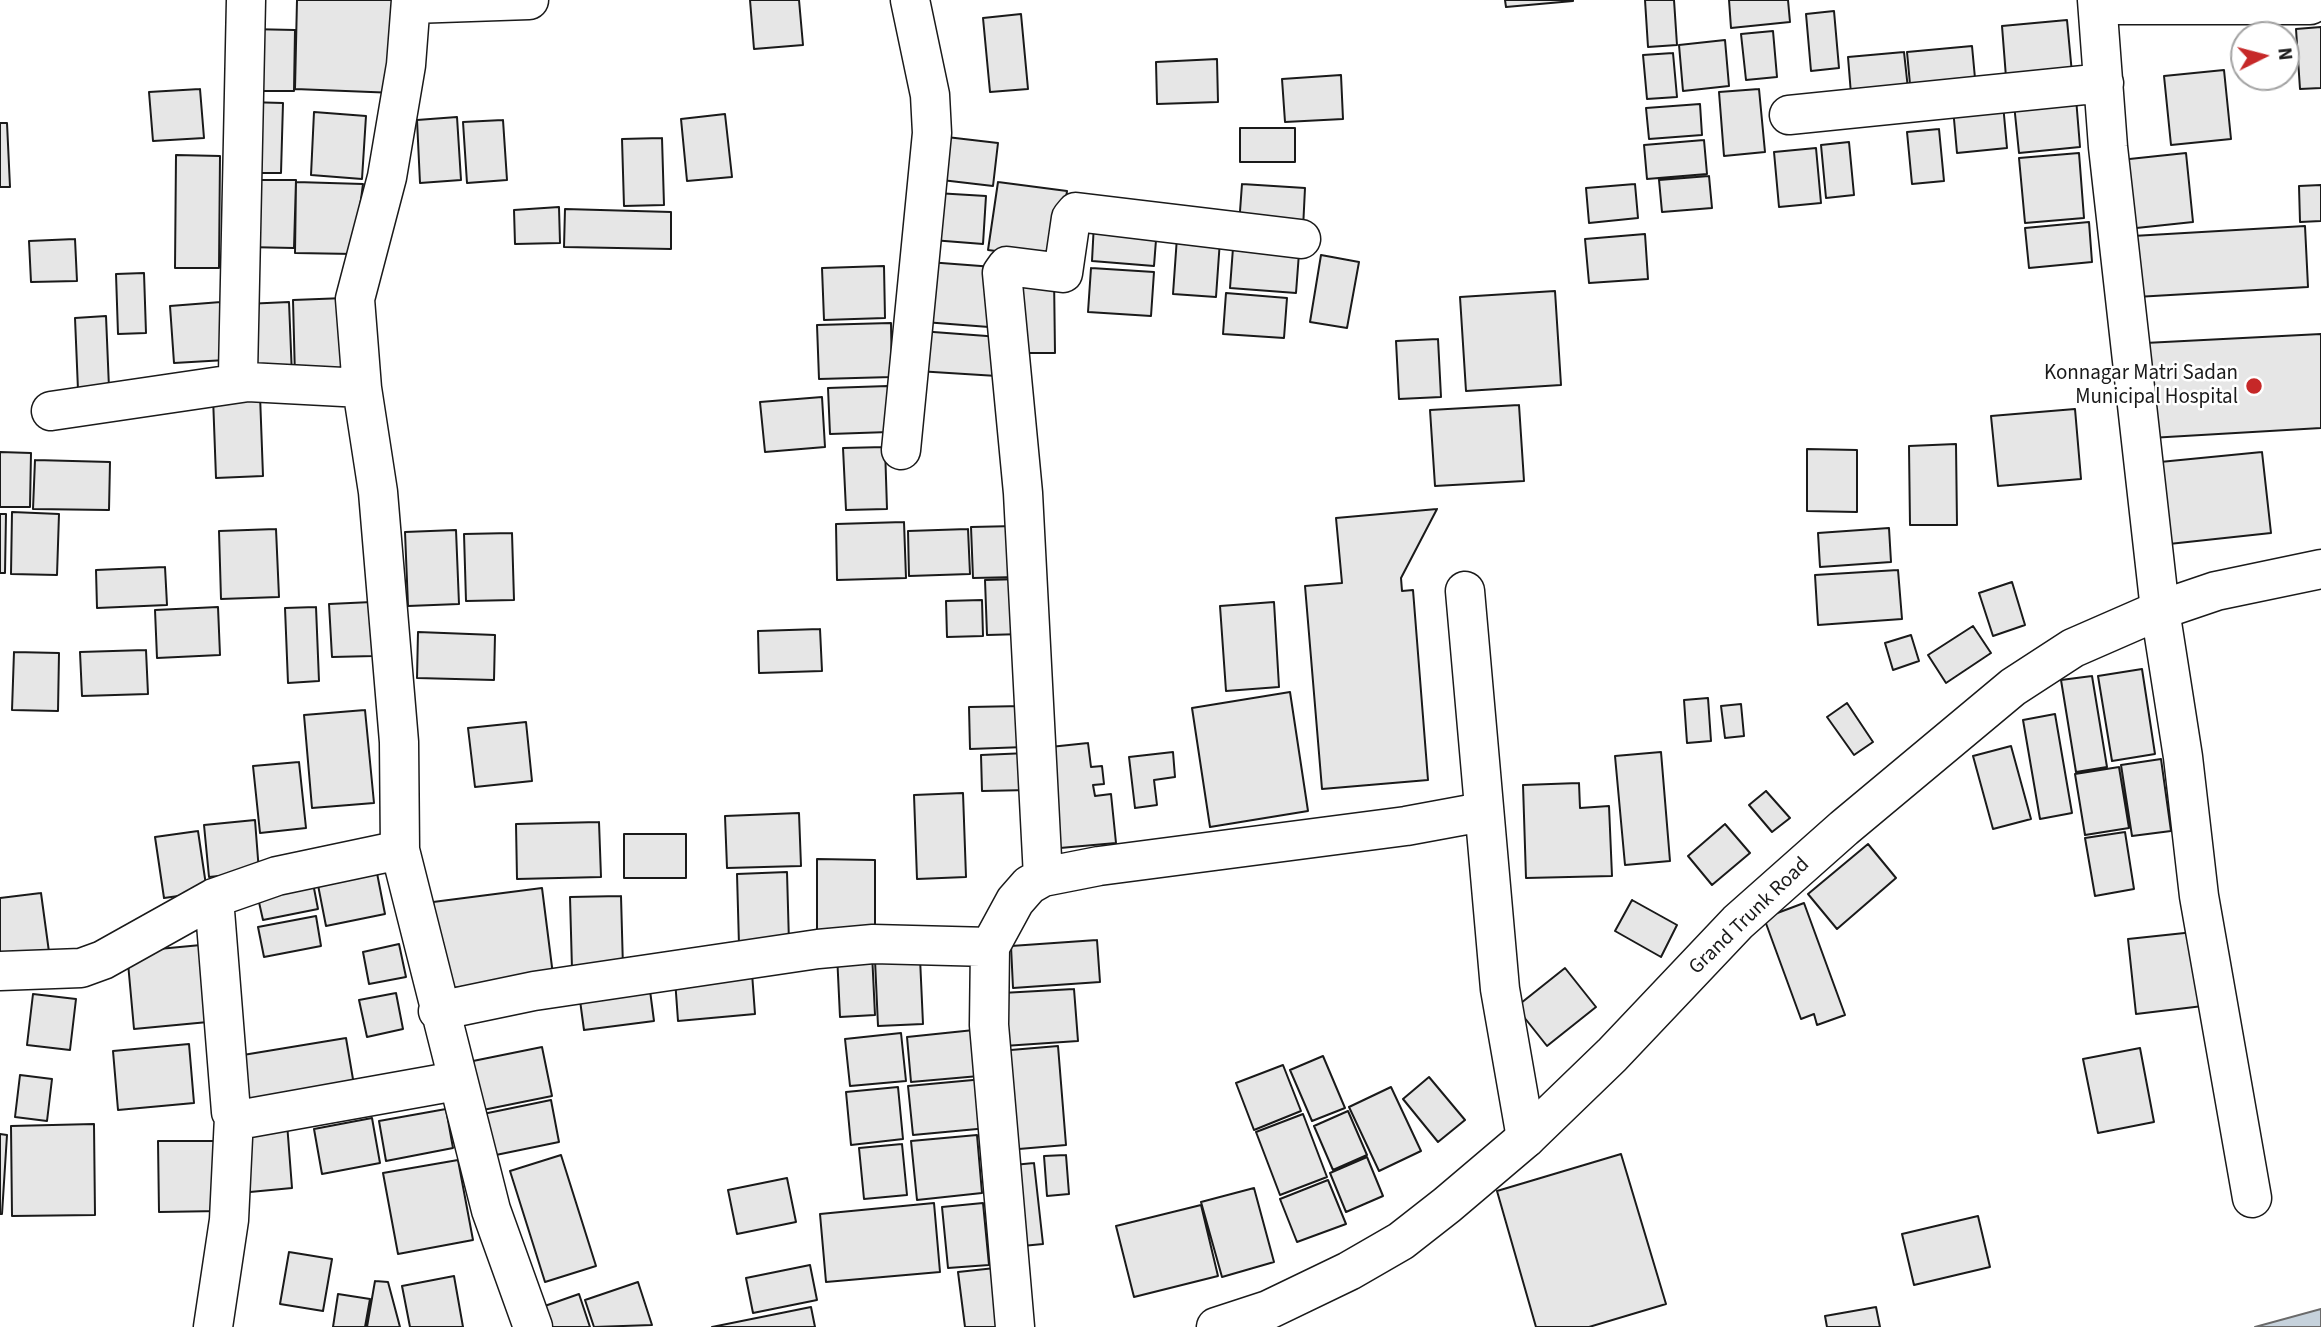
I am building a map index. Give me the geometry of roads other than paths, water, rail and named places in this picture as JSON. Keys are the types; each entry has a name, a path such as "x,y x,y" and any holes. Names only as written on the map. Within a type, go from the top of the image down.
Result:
{"street":[{"path":"246,0 237,369 248,382"},
{"path":"529,0 412,2 406,65 387,177 355,299 362,388 378,492 399,742 400,850 438,1011 491,1210 533,1327"},
{"path":"901,450 932,133 930,95 910,0"},
{"path":"2252,1198 2199,896 2183,757 2161,610 2097,3 2310,5 2321,1"},
{"path":"1789,115 2104,83"},
{"path":"1043,877 1023,493 1003,270 1007,266 1063,273 1071,218 1074,213 1081,211 1301,239"},
{"path":"51,411 248,382 362,388"},
{"name":"Grand Trunk Road","path":"1216,1327 1268,1310 1349,1271 1401,1241 1526,1138 1612,1055 1738,922 1844,828 2013,687 2073,648 2161,610 2216,591 2321,569"},
{"path":"1465,591 1482,812 1500,989 1526,1138"},
{"path":"1015,1327 989,1025 990,947 1015,901 1029,885 1043,877 1099,866 1406,826 1482,812"},
{"path":"0,971 80,968 103,960 214,898 277,876 400,850"},
{"path":"214,898 231,1112 234,1116 244,1121 456,1081"},
{"path":"438,1011 534,991 818,949 873,944 990,947"},
{"path":"214,1327 229,1220 234,1116"}],"place":[{"name":"Konnagar Matri Sadan Municipal Hospital","path":"2254,386"}]}
